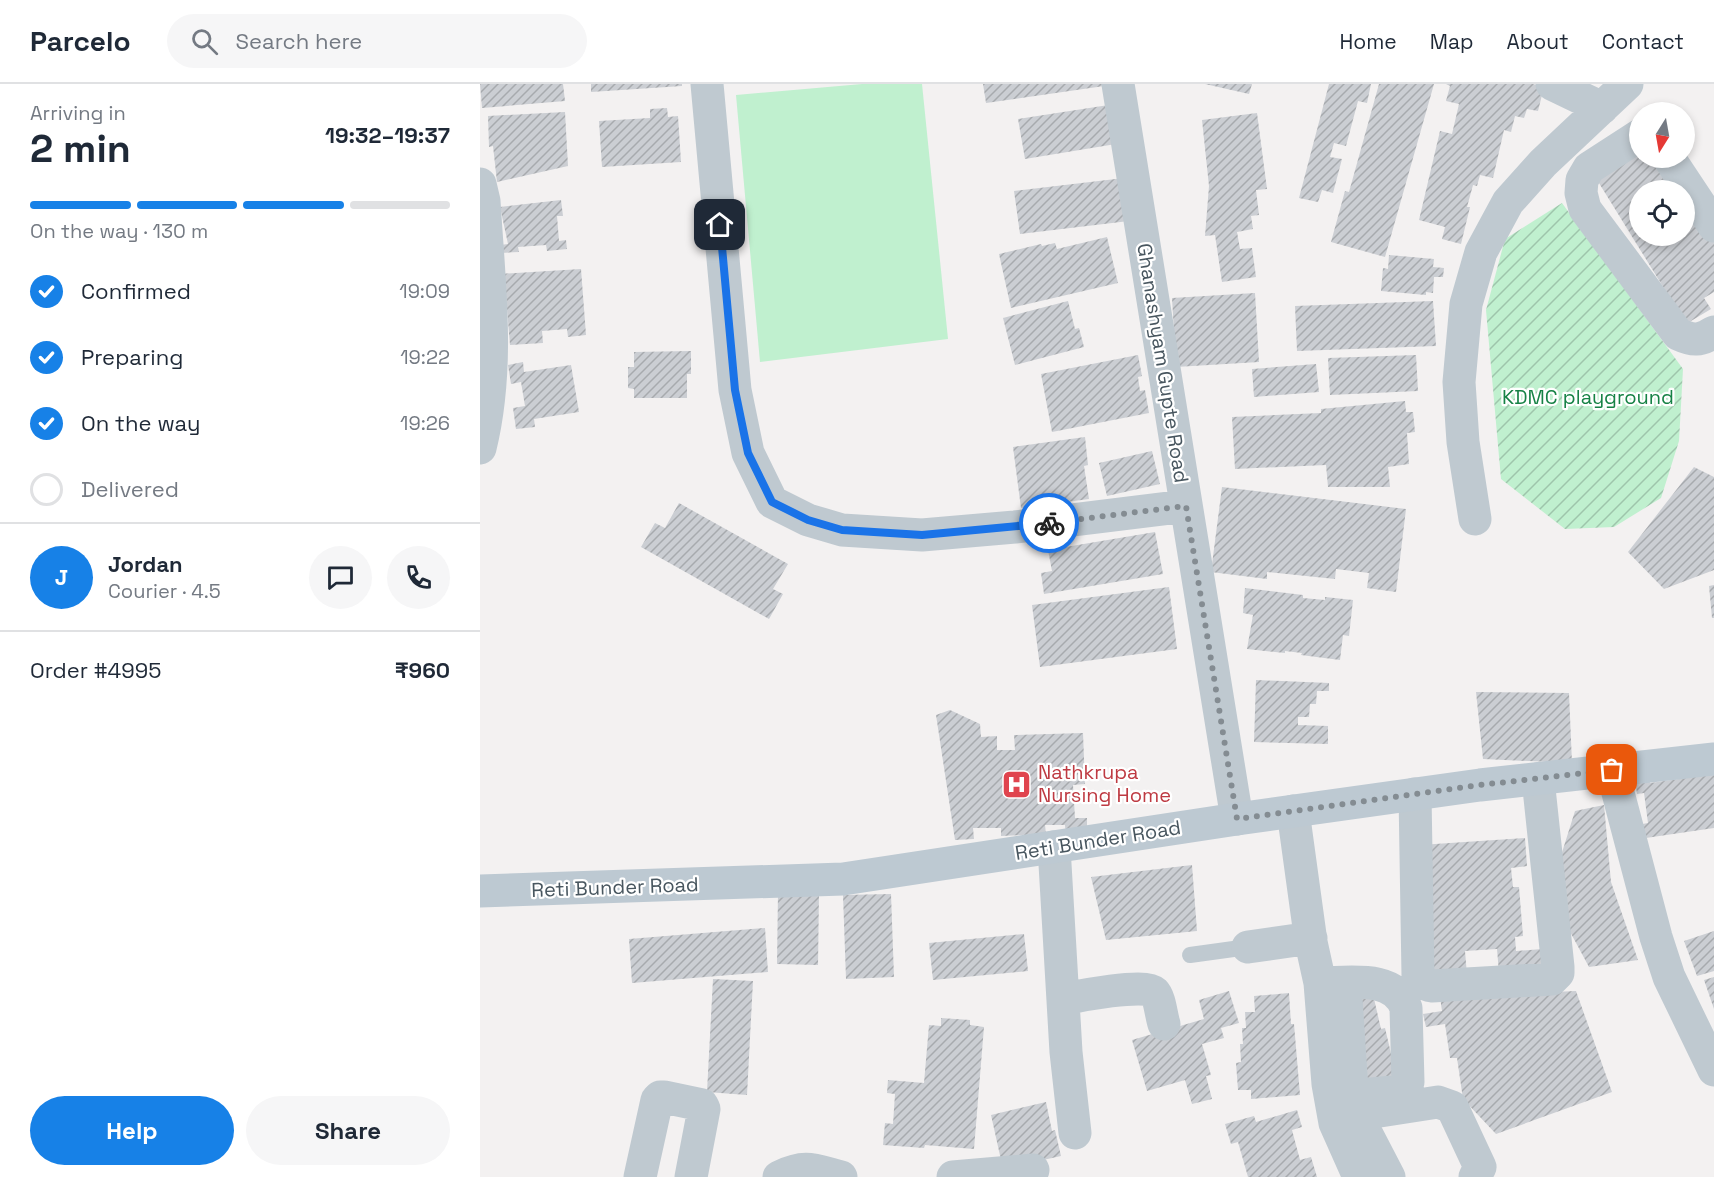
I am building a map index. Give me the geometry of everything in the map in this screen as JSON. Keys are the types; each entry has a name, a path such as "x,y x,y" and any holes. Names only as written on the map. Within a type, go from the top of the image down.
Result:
{"street":[{"path":"707,84 735,390 748,453 772,502 808,520 842,530 922,535 1015,527 1186,506"},
{"name":"Ghanashyam Gupte Road","path":"1118,84 1237,819"},
{"path":"1552,84 1622,99"},
{"path":"1475,519 1463,442 1459,382 1466,304 1481,252 1508,202 1544,163 1622,99"},
{"path":"1629,142 1589,168 1582,180 1581,193 1585,209 1678,334 1689,339 1703,339 1714,332"},
{"path":"1676,168 1714,226"},
{"path":"480,184 484,201 493,337 486,425 480,448"},
{"name":"Reti Bunder Road","path":"480,891 843,879 1414,794 1714,759"},
{"path":"1612,770 1656,937 1669,977 1714,1070"},
{"path":"1414,794 1418,976 1421,981 1432,986 1552,979 1558,973 1558,967 1538,779"},
{"path":"1293,811 1311,938 1333,983 1328,1084 1335,1124 1359,1177"},
{"path":"1054,847 1066,1052 1075,1134"},
{"path":"1248,947 1311,938"},
{"path":"1064,999 1138,988 1150,990 1155,993 1164,1024"},
{"path":"640,1177 657,1100 664,1097 695,1102 702,1105 704,1109 691,1177"},
{"path":"1389,1177 1362,1125 1363,1118 1367,1113 1438,1102 1452,1107 1480,1167 1475,1177"},
{"path":"789,1175 814,1168 841,1177"},
{"path":"953,1177 1033,1170"}],"lane":[{"path":"1190,955 1248,947"}],"green space":[{"path":"862,84 922,84 948,339 760,362 736,95"},
{"name":"KDMC playground","path":"1562,203 1683,369 1679,441 1661,498 1614,527 1565,529 1501,479 1486,310 1505,239"}],"building":[{"path":"480,84 563,84 565,101 482,108"},
{"path":"591,84 682,84 682,86 591,92"},
{"path":"983,84 1111,84 1111,85 986,103"},
{"path":"1205,84 1252,84 1249,94"},
{"path":"1329,84 1371,84 1367,103 1358,101 1346,146 1334,143 1330,157 1342,159 1333,193 1322,190 1318,202 1299,198"},
{"path":"1379,84 1434,84 1385,257 1331,242 1345,191 1349,192"},
{"path":"1446,84 1533,84 1544,87 1538,111 1527,109 1524,118 1515,116 1511,132 1504,130 1493,178 1480,175 1477,186 1473,185 1461,244 1442,239 1445,227 1419,220 1440,131 1452,134 1459,104 1446,101 1450,86"},
{"path":"1115,104 1122,143 1025,159 1018,119"},
{"path":"667,108 668,117 678,116 681,162 602,167 599,121 650,118 650,109"},
{"path":"565,112 568,166 497,182 493,146 489,147 488,116"},
{"path":"1257,113 1267,189 1256,190 1259,215 1251,216 1253,229 1237,232 1240,249 1252,248 1256,277 1222,282 1215,235 1205,236 1209,186 1202,120"},
{"path":"1629,154 1629,168 1669,168 1676,180 1629,180 1629,232 1594,175"},
{"path":"1124,178 1129,221 1020,234 1014,191"},
{"path":"561,200 563,216 557,216 559,241 566,240 567,249 547,251 546,245 518,247 519,252 501,253 500,245 508,244 500,207"},
{"path":"1695,211 1714,241 1714,292 1704,298 1711,309 1686,324 1638,246 1695,246"},
{"path":"1107,237 1118,283 1011,308 999,254 1041,244 1042,246 1055,243 1057,249"},
{"path":"1389,255 1434,259 1433,267 1444,268 1443,277 1434,277 1433,293 1426,292 1426,295 1381,291 1383,268 1388,269"},
{"path":"581,269 586,335 568,337 567,329 542,331 543,343 510,345 506,297 498,274"},
{"path":"1255,293 1259,362 1176,367 1172,298"},
{"path":"1068,301 1075,329 1079,328 1084,347 1015,365 1003,318"},
{"path":"1433,301 1436,346 1297,351 1295,306"},
{"path":"691,351 691,374 687,374 687,398 634,398 634,389 628,388 628,367 634,367 634,352"},
{"path":"1138,355 1142,376 1138,377 1140,391 1145,390 1149,413 1052,432 1041,374"},
{"path":"1416,355 1418,391 1330,395 1328,358"},
{"path":"523,362 524,372 571,365 579,412 534,419 535,427 516,429 513,408 525,406 521,382 511,384 508,365"},
{"path":"1316,364 1319,392 1254,397 1252,369"},
{"path":"1405,401 1406,412 1413,412 1415,432 1407,433 1409,464 1388,467 1390,487 1328,487 1326,465 1235,469 1232,417 1321,413 1321,409"},
{"path":"1085,437 1088,465 1084,466 1089,499 1021,508 1013,447"},
{"path":"1152,451 1160,484 1107,496 1099,463"},
{"path":"1694,467 1714,477 1714,570 1664,589 1628,552"},
{"path":"1222,487 1406,509 1396,592 1367,588 1369,573 1336,569 1335,579 1267,572 1267,579 1211,572"},
{"path":"679,503 788,564 773,589 783,594 769,619 641,547 655,523 665,528"},
{"path":"1155,532 1163,574 1044,594 1041,573 1052,571 1048,550"},
{"path":"1714,585 1714,618 1712,618 1709,586"},
{"path":"1169,587 1177,649 1040,667 1032,605"},
{"path":"1245,588 1303,595 1303,598 1325,600 1325,597 1353,600 1349,636 1343,635 1340,660 1301,655 1302,653 1247,649 1253,615 1243,613"},
{"path":"1256,680 1329,683 1329,691 1317,691 1316,704 1310,704 1309,717 1298,717 1298,725 1328,726 1328,744 1254,742"},
{"path":"1476,692 1569,693 1572,763 1483,759"},
{"path":"950,710 980,724 981,737 997,736 997,750 1015,750 1014,735 1083,733 1085,784 1073,785 1075,818 1087,818 1087,838 1066,839 1065,825 1045,825 1046,834 1001,836 1001,828 973,828 974,839 955,840 936,715"},
{"path":"1714,774 1714,828 1639,839 1637,825 1648,823 1644,793 1637,794 1635,780 1649,778 1650,783"},
{"path":"1604,805 1611,882 1638,960 1589,967 1561,915 1559,862 1575,811"},
{"path":"1525,838 1527,866 1511,868 1513,887 1519,887 1523,936 1515,937 1516,951 1542,949 1544,970 1499,973 1497,949 1465,951 1467,975 1430,978 1420,845"},
{"path":"1192,865 1197,931 1106,940 1091,877"},
{"path":"778,892 819,893 818,965 777,964"},
{"path":"891,894 894,977 846,979 843,895"},
{"path":"765,928 768,972 632,983 629,939"},
{"path":"1714,931 1714,971 1697,976 1684,941"},
{"path":"1024,934 1028,971 933,980 929,943"},
{"path":"1714,977 1714,1009 1704,980"},
{"path":"713,979 753,981 747,1095 707,1092"},
{"path":"1372,990 1381,1029 1385,1028 1398,1083 1369,1090 1348,996"},
{"path":"1229,991 1239,1023 1221,1028 1224,1038 1202,1044 1211,1075 1206,1076 1212,1099 1192,1104 1185,1080 1147,1091 1132,1040 1204,1019 1199,1000"},
{"path":"1576,991 1612,1092 1496,1134 1463,1099 1457,1058 1450,1058 1445,1024 1426,1027 1423,1014 1442,1011 1440,997"},
{"path":"1289,993 1300,1095 1251,1099 1251,1090 1238,1090 1236,1063 1241,1062 1240,1044 1243,1044 1242,1028 1246,1028 1245,1012 1255,1012 1254,996"},
{"path":"941,1018 970,1020 970,1025 984,1027 974,1149 925,1145 924,1148 883,1145 885,1123 893,1124 895,1094 887,1093 888,1080 924,1083 929,1025 941,1026"},
{"path":"1046,1102 1052,1131 1055,1130 1061,1156 1003,1169 991,1115"},
{"path":"1297,1110 1302,1127 1292,1130 1300,1160 1311,1157 1317,1177 1248,1177 1238,1142 1231,1144 1225,1124 1254,1116 1256,1122"}],"way so far":[{"path":"1049,523 1186,506 1237,819 1480,785 1612,770"}],"place":[{"name":"Nathkrupa Nursing Home","path":"1017,784"}],"route":[{"path":"720,225 735,390 748,453 772,502 808,520 842,530 922,535 1049,523"}]}
